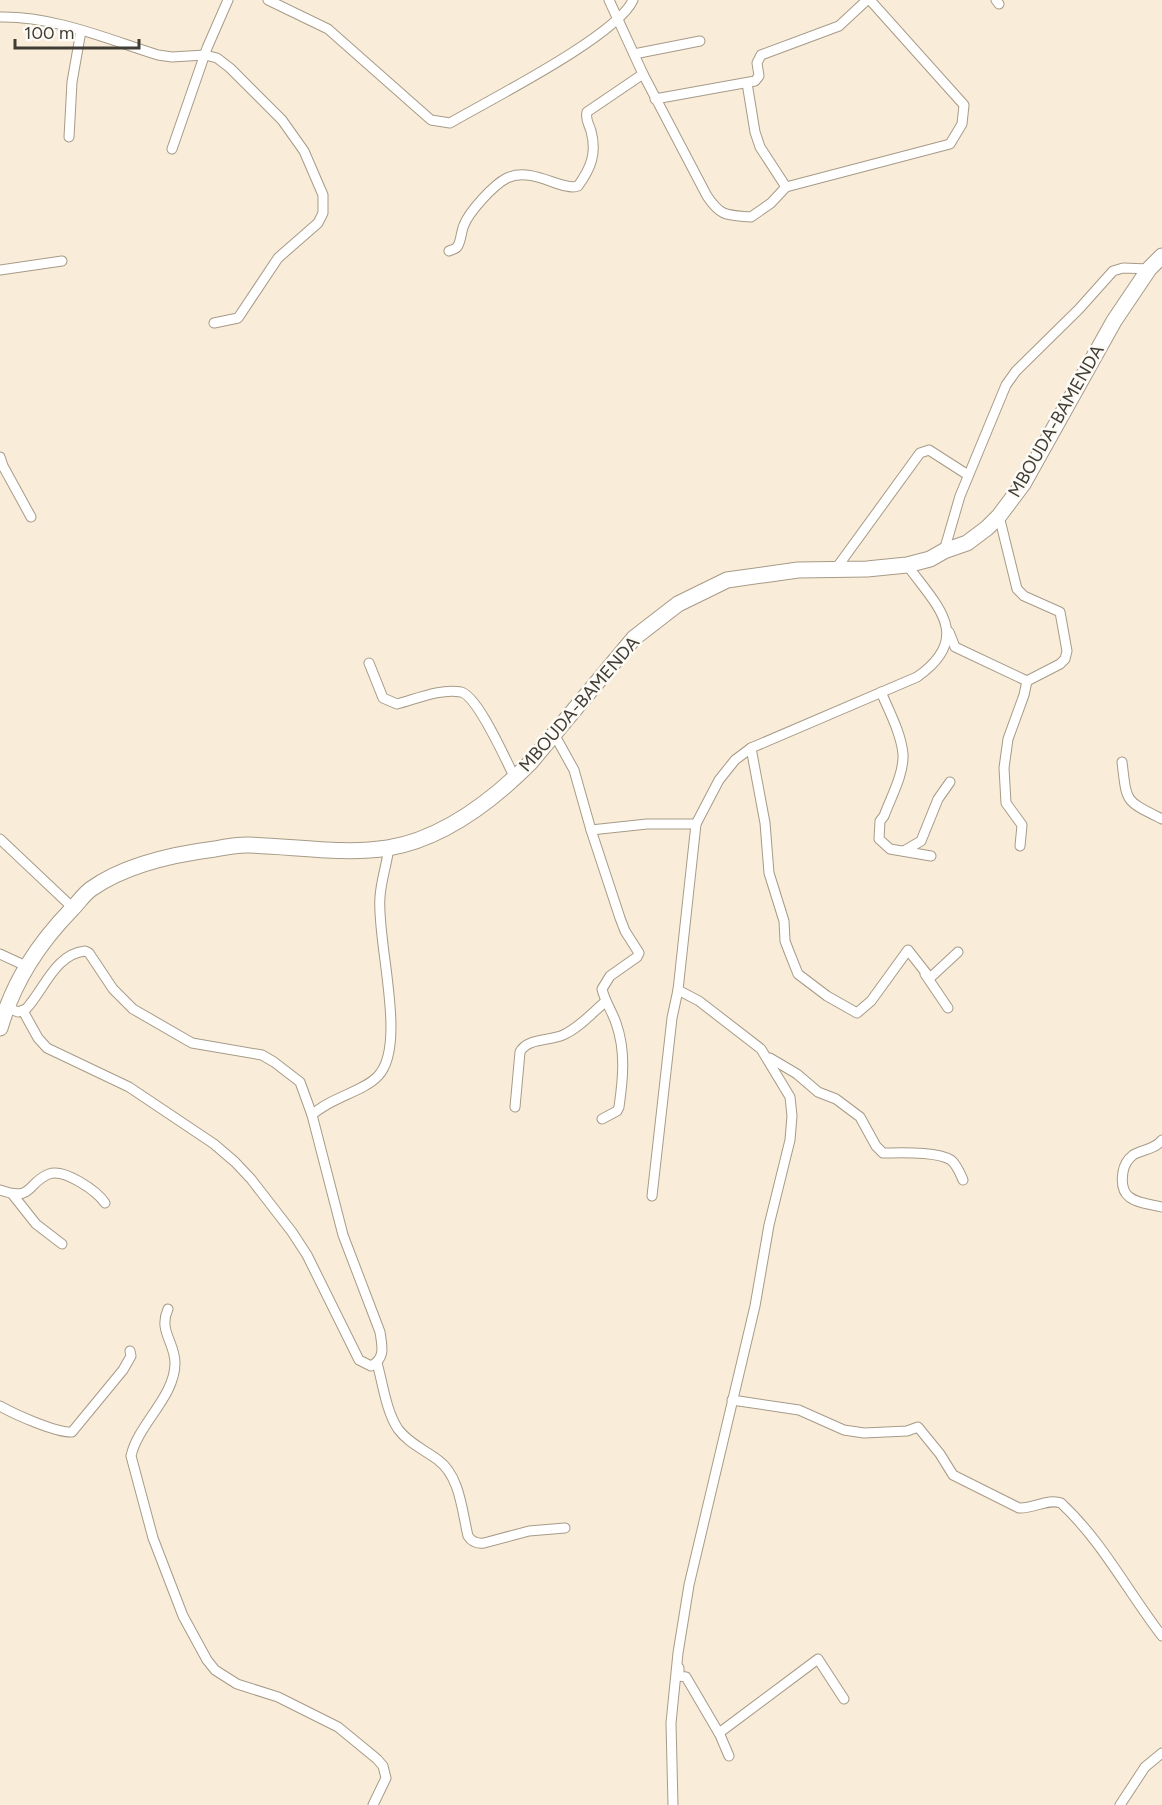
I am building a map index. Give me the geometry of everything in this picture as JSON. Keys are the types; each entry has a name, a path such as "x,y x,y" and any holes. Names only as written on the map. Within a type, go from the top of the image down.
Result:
{"highway":[{"name":"MBOUDA-BAMENDA","path":"0,1028 6,1007 26,966 58,923 91,890 128,870 177,854 244,845 322,849 389,848 427,837 454,822 515,778 634,638 678,604 727,580 798,570 867,569 907,565 930,559 967,543 999,516 1023,484 1113,321 1149,269 1162,256"}],"street":[{"path":"172,149 205,55 228,0"},
{"path":"268,0 328,29 431,120 450,123 586,44 617,20 633,0"},
{"path":"609,0 655,99 707,196 717,211 729,215 751,217 786,187 950,144 962,124 964,105 869,0 839,26 761,55 758,63 758,79 747,83 655,99"},
{"path":"0,17 22,17 81,31 158,55 172,57 205,55 217,58 282,120 304,151 323,195 323,213 318,224 278,258 240,315 235,319 214,323"},
{"path":"69,137 72,82 81,31"},
{"path":"634,54 700,41"},
{"path":"449,251 457,248 460,234 471,212 505,179 533,175 571,187 578,186 595,149 586,118 587,112 643,74"},
{"path":"747,83 755,132 760,147 786,187"},
{"path":"0,270 62,261"},
{"path":"944,551 960,496 997,402 1016,371 1079,309 1113,271 1123,268 1149,269"},
{"path":"835,570 920,453 929,450 968,475"},
{"path":"0,457 31,517"},
{"path":"999,516 1017,589 1024,596 1056,608 1063,616 1067,651 1065,659 1060,664 1028,681 1008,739 1004,768 1006,803 1022,825 1020,846"},
{"path":"907,565 944,615 955,647 1028,681"},
{"path":"652,1196 696,824 719,780 735,760 751,748 917,677 942,655 949,632"},
{"path":"369,663 383,698 397,704 444,692 461,692 469,696 479,708 515,778"},
{"path":"881,692 901,742 903,755 902,767 884,816 880,821 879,839 890,849 931,856"},
{"path":"554,734 574,770 620,918 625,931 639,953 637,957 610,976 602,989 605,1002 618,1030 622,1046 624,1075 619,1107 602,1119"},
{"path":"751,748 765,823 772,888 784,921 785,941 798,974 827,996 857,1013 871,1001 908,950"},
{"path":"1122,762 1126,793 1129,799 1134,805 1162,819"},
{"path":"904,851 921,841 938,799 950,782"},
{"path":"591,830 647,824 696,824"},
{"path":"0,839 73,908"},
{"path":"312,1116 325,1104 375,1079 384,1067 392,1027 380,896 389,848"},
{"path":"908,950 930,978 958,952"},
{"path":"908,950 948,1008"},
{"path":"6,1007 18,1012 22,1011 32,1003 65,959 85,951 89,953 120,997 132,1009 192,1042 262,1055 300,1082 312,1116 343,1235 380,1332 383,1349 382,1356 377,1363 371,1366 359,1359 307,1255 251,1179 235,1162 214,1144 129,1087 47,1048 38,1038 22,1011"},
{"path":"0,954 26,966"},
{"path":"673,1805 671,1723 678,1653 689,1585 755,1306 769,1225 790,1140 792,1116 790,1097 768,1057 756,1044 699,1001 678,990"},
{"path":"515,1107 522,1047 564,1035 605,1002"},
{"path":"768,1057 797,1074 818,1092 836,1099 860,1117 876,1146 884,1153 942,1156 950,1159 956,1165 963,1180"},
{"path":"1162,1140 1150,1149 1133,1155 1128,1160 1123,1177 1123,1191 1127,1196 1133,1200 1162,1208"},
{"path":"13,1195 29,1191 45,1175 57,1173 87,1186 98,1193 105,1203"},
{"path":"0,1190 13,1195 36,1224 62,1244"},
{"path":"168,1309 164,1324 175,1363 171,1379 164,1396 134,1443 131,1456 153,1538 183,1616 215,1670 237,1684 278,1697 338,1727 377,1759 383,1766 386,1778 373,1805"},
{"path":"0,1406 55,1429 72,1432 123,1370 132,1356 130,1351"},
{"path":"377,1363 392,1418 399,1430 449,1470 456,1486 468,1536 471,1540 477,1544 529,1531 565,1528"},
{"path":"732,1401 799,1410 844,1430 864,1433 907,1431 918,1427 940,1454 953,1475 1019,1508 1028,1508 1055,1500 1061,1503 1119,1572 1162,1636"},
{"path":"678,1653 679,1676 686,1677 694,1688 729,1756"},
{"path":"719,1733 818,1659 844,1699"},
{"path":"1120,1805 1145,1767 1162,1753"}]}
